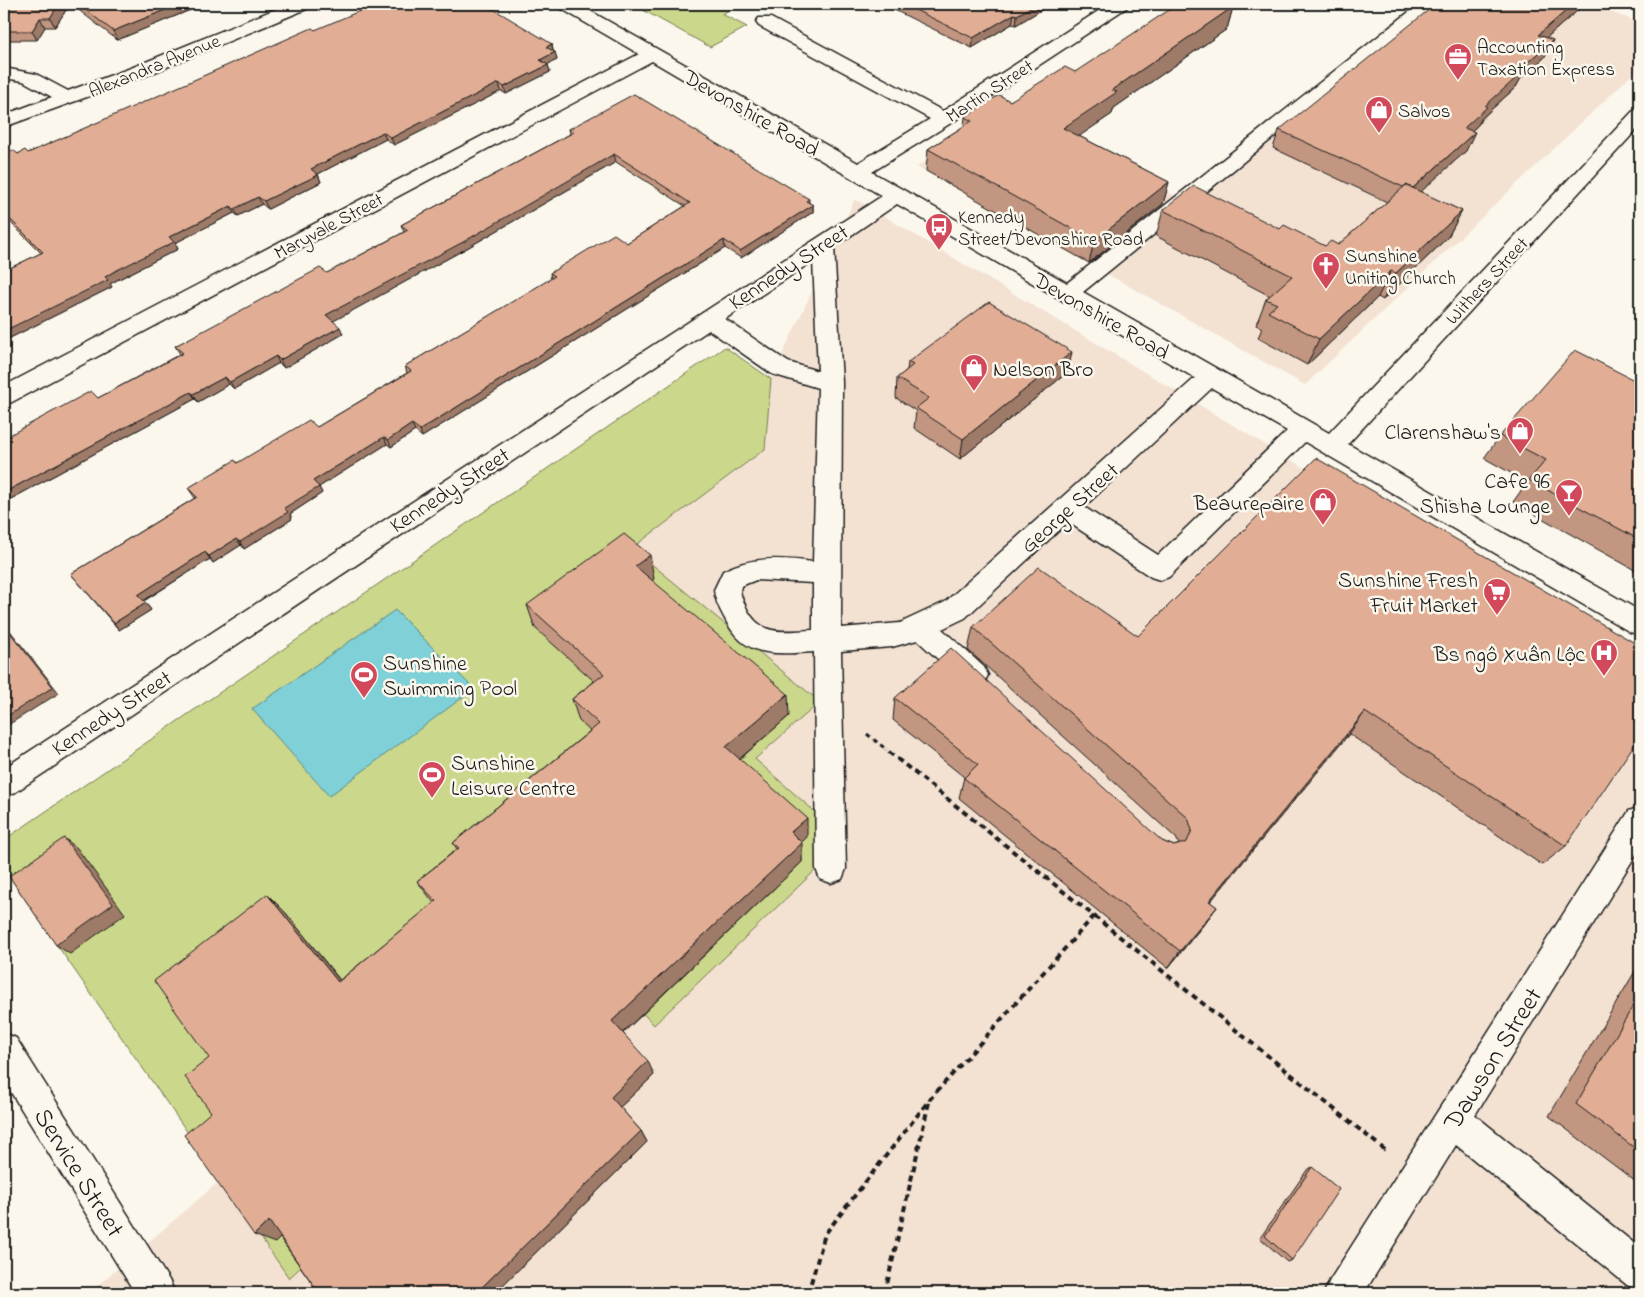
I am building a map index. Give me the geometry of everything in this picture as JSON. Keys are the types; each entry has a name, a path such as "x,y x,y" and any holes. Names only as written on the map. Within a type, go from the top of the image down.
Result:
{"street":[{"name":"Alexandra Avenue","path":"4,120 32,112 138,72 303,4"},
{"name":"Devonshire Road","path":"566,4 1640,624"},
{"name":"Martin Street","path":"856,173 944,119 1120,4"},
{"path":"1067,294 1430,4"},
{"path":"765,22 944,119"},
{"name":"Maryvale Street","path":"4,396 652,54"},
{"path":"4,73 24,75 42,82 67,99"},
{"path":"13,91 32,112"},
{"name":"Withers Street","path":"1332,445 1640,115"},
{"name":"Kennedy Street","path":"4,784 708,318 896,196"},
{"path":"823,243 830,382 826,574 831,869"},
{"path":"708,318 780,368 806,377 830,382"},
{"name":"George Street","path":"826,574 768,569 746,571 731,579 727,585 727,591 736,614 747,631 764,641 891,636 921,627 955,610 1210,377"},
{"path":"1067,508 1160,570 1304,429"},
{"path":"921,627 990,690"},
{"name":"Dawson Street","path":"1343,1293 1640,821"},
{"name":"Service Street","path":"4,1050 156,1293"},
{"path":"1452,1119 1640,1272"}],"path":[{"path":"828,703 1417,1175"},
{"path":"808,1293 825,1234 930,1099 1094,916"},
{"path":"885,1293 930,1099"}],"shaded area":[{"path":"1435,4 1589,4 1640,23 1640,67 1305,385 917,167 1006,109 1181,199"},
{"path":"855,199 1640,669 1640,1293 89,1293 221,1180 289,1278 613,981 654,1024 847,840 755,759 820,702 632,548 765,449 771,379"}],"green space":[{"path":"632,4 740,4 722,14 747,27 710,47"},
{"name":"Sunshine Leisure Centre","path":"725,347 771,379 765,449 632,548 820,702 755,759 847,840 654,1025 613,982 289,1278 4,869 4,840"}],"water":[{"name":"Sunshine Swimming Pool","path":"395,610 474,689 329,796 252,709"}],"building":[{"path":"4,4 59,4 50,18 40,18 32,31 4,31"},
{"path":"78,4 180,4 113,31"},
{"path":"376,4 485,4 552,44 546,47 555,52 540,60 548,65 504,87 499,83 391,138 383,132 311,169 318,175 264,201 258,197 234,209 231,206 169,237 174,242 113,272 105,277 108,280 4,331 4,271 43,252 4,213 4,154 13,150 18,154 25,150 28,153 312,28 315,30"},
{"path":"903,4 1036,4 1017,15 1014,14 973,38"},
{"path":"1178,4 1225,4 1233,7 1112,90 1117,92 1063,128 1169,182 1094,241 928,149 972,121 965,117 999,95 1010,101 1065,67 1075,72"},
{"path":"1436,4 1574,4 1538,35 1553,40 1522,67 1526,69 1464,128 1475,132 1413,188 1406,185 1403,187 1279,130"},
{"path":"634,94 809,199 806,201 813,205 740,251 724,240 420,430 412,424 388,440 384,437 313,481 319,487 284,508 288,512 240,542 236,539 209,556 205,552 138,595 146,603 114,623 71,574 197,497 188,488 235,460 237,463 309,420 317,427 411,371 405,366 555,276 550,273 614,234 627,243 690,203 614,154 465,241 326,315 340,327 280,360 276,356 230,382 225,377 193,394 191,392 4,491 4,438 91,391 98,398 183,353 175,346 320,268 327,273 408,230 401,225 574,132 569,129"},
{"path":"1406,185 1462,211 1396,273 1391,271 1319,339 1268,312 1277,304 1266,299 1292,276 1163,210 1194,186 1280,229 1284,225 1325,246 1331,241 1338,245"},
{"name":"Nelson Bro","path":"989,302 1072,352 963,439 916,408 929,398 897,378 913,365 908,362"},
{"path":"1575,350 1640,383 1640,540 1529,480 1546,460 1500,436"},
{"path":"1316,458 1640,646 1640,736 1566,846 1365,712 1209,901 1217,907 1180,951 964,778 978,764 895,698 951,648 1162,841 1174,846 1187,842 1192,830 1188,818 973,627 1039,567 1138,636"},
{"path":"624,534 650,555 635,566 788,694 726,747 807,818 791,832 802,843 612,1021 648,1061 611,1097 641,1131 476,1293 319,1293 269,1221 254,1235 184,1135 211,1112 185,1077 209,1058 154,981 267,894 338,982 436,901 417,881 459,848 453,843 599,724 572,699 604,674 527,605"},
{"path":"4,625 53,687 4,718"},
{"path":"64,838 113,904 56,945 9,876"},
{"path":"1640,994 1640,1152 1576,1104"},
{"path":"1312,1167 1339,1189 1292,1260 1265,1236"}],"place":[{"name":"Accounting Taxation Express","path":"1458,81"},
{"name":"Salvos","path":"1379,134"},
{"name":"Kennedy Street/Devonshire Road","path":"939,251"},
{"name":"Sunshine Uniting Church","path":"1326,290"},
{"name":"Nelson Bro","path":"974,392"},
{"name":"Clarenshaw's","path":"1520,455"},
{"name":"Cafe 96 Shisha Lounge","path":"1569,517"},
{"name":"Beaurepaire","path":"1323,526"},
{"name":"Sunshine Fresh Fruit Market","path":"1497,616"},
{"name":"Bs ngô Xuân Lộc","path":"1604,677"},
{"name":"Sunshine Swimming Pool","path":"364,699"},
{"name":"Sunshine Leisure Centre","path":"432,799"}]}
